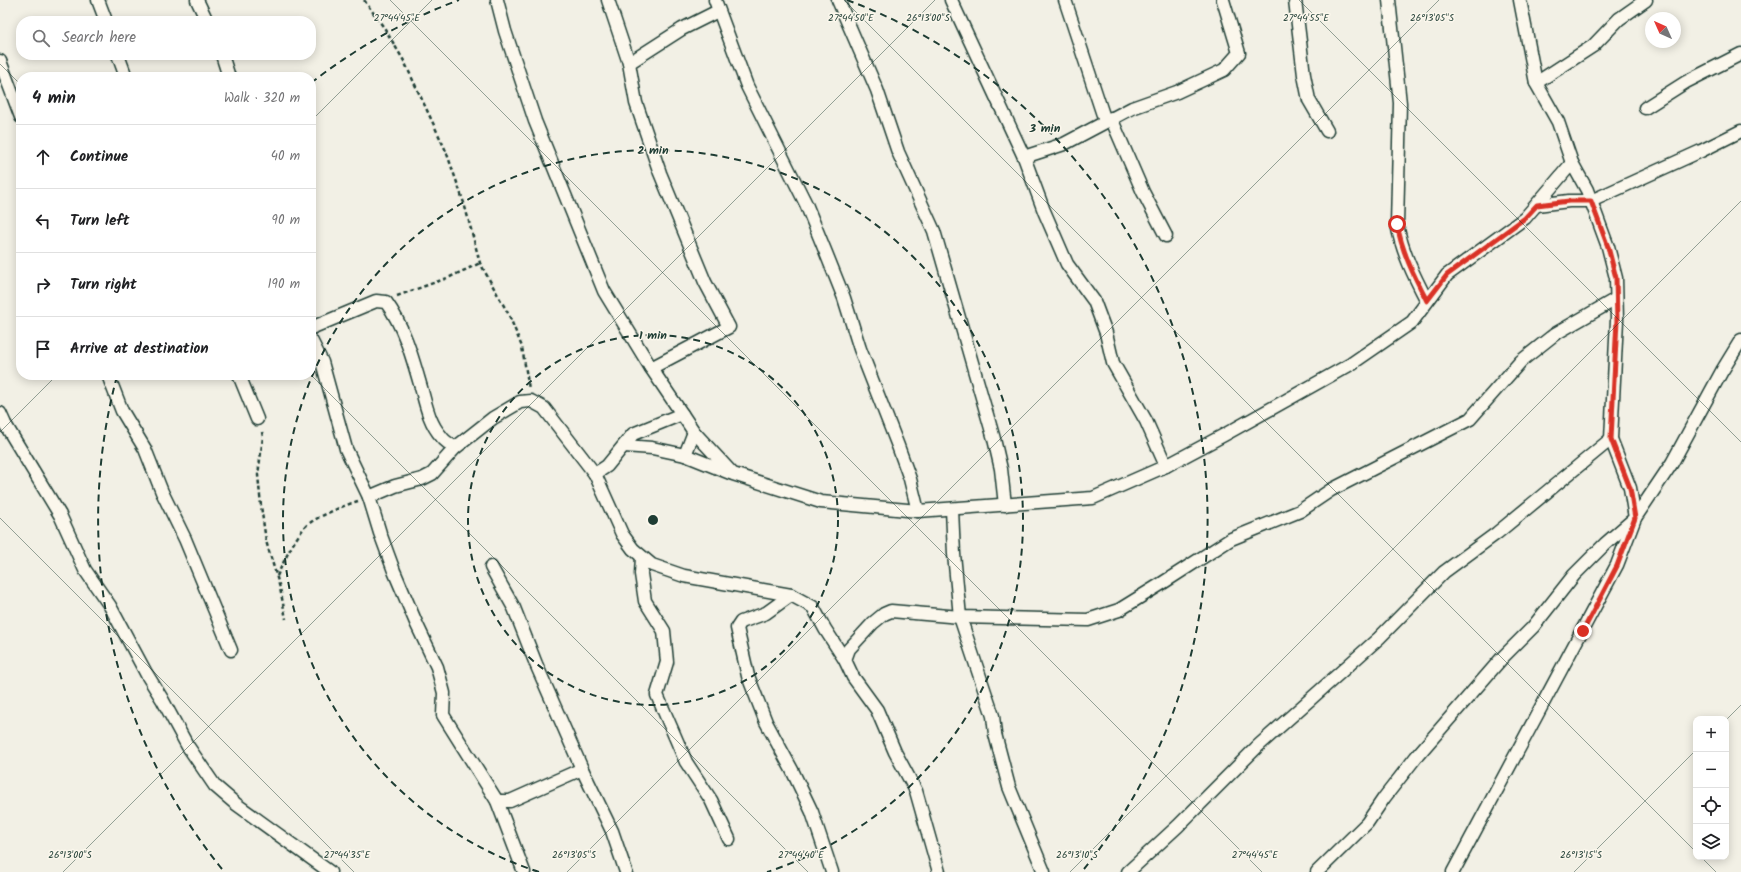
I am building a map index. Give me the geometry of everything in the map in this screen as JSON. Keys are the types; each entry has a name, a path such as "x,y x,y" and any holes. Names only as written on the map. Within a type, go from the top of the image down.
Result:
{"street":[{"path":"98,0 104,16"},
{"path":"197,0 205,16"},
{"path":"497,0 505,31 535,121 604,291 651,368 694,432 733,474"},
{"path":"608,0 629,62 636,104 660,173 705,282 729,327 651,368"},
{"path":"838,0 877,90 898,152 934,230 994,439 1001,469 1005,505"},
{"path":"951,0 1024,157 1044,211 1067,264 1094,301 1106,333 1114,363 1146,421 1166,466"},
{"path":"1065,0 1108,119 1166,236"},
{"path":"1024,157 1064,144 1108,119 1132,108 1177,92 1224,70 1239,53 1223,0"},
{"path":"1295,0 1304,75 1309,100 1327,131"},
{"path":"1389,0 1400,103 1397,224 1400,240 1412,272 1427,301"},
{"path":"1520,0 1536,83 1558,122 1572,163 1587,190 1608,247 1616,278 1611,439 1630,488 1635,518"},
{"path":"1536,83 1593,46 1619,19 1646,0"},
{"path":"629,62 716,6 731,41 747,86 806,204 826,253 910,479 918,511"},
{"path":"1645,108 1686,82 1741,54"},
{"path":"120,60 124,72"},
{"path":"224,60 227,72"},
{"path":"0,61 16,104"},
{"path":"1537,205 1569,201 1591,201 1701,151 1741,131"},
{"path":"624,446 652,448 685,455 733,474 821,502 918,511 1093,498 1166,466 1351,364 1412,322 1447,275 1525,218 1572,163"},
{"path":"845,660 849,649 873,623 884,614 891,611 960,617 1088,620 1119,610 1231,538 1300,511 1331,490 1470,419 1521,361 1555,334 1616,299"},
{"path":"316,326 376,301 386,302 395,315 402,330 412,357 429,414 440,436 455,448"},
{"path":"1453,872 1617,566 1635,518 1672,463 1722,371 1741,340"},
{"path":"316,350 322,362 346,449 370,496 380,533 394,571 437,667 444,693 443,715 497,801 524,872"},
{"path":"110,380 122,410 145,449 162,492 185,539 231,650"},
{"path":"241,380 257,419"},
{"path":"370,496 432,474 455,448 493,418 520,402 531,401 544,408 595,474 622,534 633,549 652,565 684,576 791,596 813,607 845,660 853,677 877,710 895,752 916,791 939,872"},
{"path":"0,413 2,422 60,515 86,570 110,606 187,745 215,786 242,809 330,872"},
{"path":"595,474 607,466 633,434 682,414"},
{"path":"685,455 694,432"},
{"path":"1128,872 1178,826 1258,746 1378,638 1444,572 1497,533 1611,439"},
{"path":"952,509 954,554 960,617 993,716 995,734 1009,787 1044,872"},
{"path":"1317,872 1367,823 1384,798 1416,757 1502,658 1533,627 1574,575 1605,544 1635,518"},
{"path":"642,557 641,574 645,601 664,631 667,662 657,695 686,762 711,800 729,839"},
{"path":"491,568 514,608 536,664 582,769 612,831 626,872"},
{"path":"791,596 766,613 741,622 737,628 748,676 766,722 792,770 812,812 832,872"},
{"path":"497,801 510,801 582,769"}],"path":[{"path":"364,0 386,29 404,61 446,151 464,203 480,263 509,315 522,347 531,401"},
{"path":"386,302 402,293 416,290 450,277 480,263"},
{"path":"257,419 263,437 258,476 266,541 277,576 286,619"},
{"path":"277,576 289,552 306,526 330,512 370,496"}],"route":[{"path":"1397,224 1400,240 1412,272 1427,301 1447,275 1525,218 1537,205 1569,201 1591,201 1608,247 1616,278 1617,320 1611,439 1621,460 1630,488 1635,518 1617,566 1583,631"}]}
